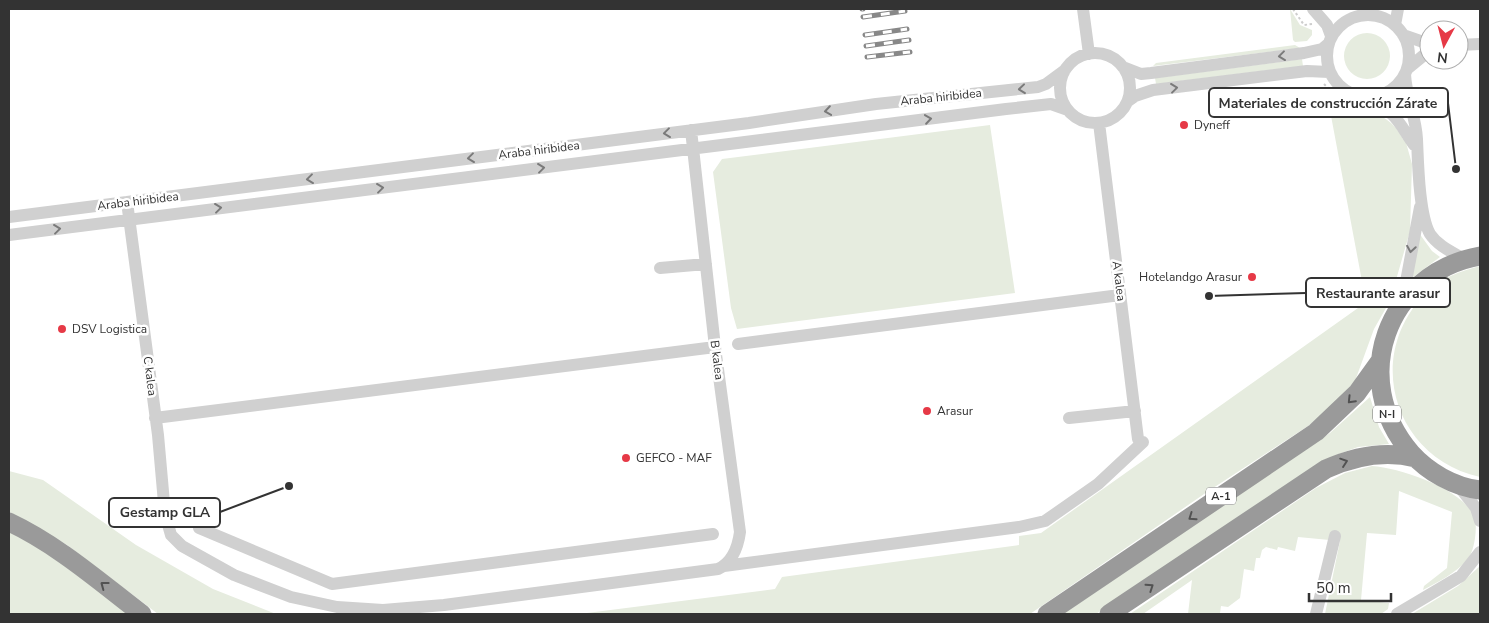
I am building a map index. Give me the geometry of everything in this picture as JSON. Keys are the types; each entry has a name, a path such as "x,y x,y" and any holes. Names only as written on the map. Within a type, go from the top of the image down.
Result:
{"highway":[{"name":"N-I","path":"1472,257 1440,269 1419,284 1402,303 1389,328 1380,361 1380,382 1383,404 1391,424 1402,442 1416,458 1435,473 1457,484 1480,490"},
{"name":"A-1","path":"1047,614 1316,432 1357,394 1380,361"},
{"path":"1109,614 1326,469 1350,460 1377,454 1398,454 1416,458"},
{"path":"9,522 25,530 75,563 142,614"}],"street":[{"path":"1083,9 1089,54"},
{"path":"1385,9 1409,52 1406,91 1417,138 1416,148"},
{"path":"1396,27 1398,9"},
{"path":"1354,15 1339,26 1330,40 1326,53 1329,72 1343,90 1391,112 1399,119 1416,148 1420,166 1421,202 1425,222 1431,235 1439,245 1472,257"},
{"path":"1314,16 1367,15 1419,39"},
{"path":"1314,16 1330,40"},
{"path":"1329,72 1306,72 1153,90 1135,96 1128,101 1117,116 1099,123 1087,122 1076,118 1068,110 1060,90 1065,70 1079,57 1089,54 1108,56 1123,67 1141,74 1316,51 1330,40"},
{"path":"1363,98 1376,97 1388,93 1398,85 1406,72 1419,60"},
{"path":"1123,67 1129,77 1128,101"},
{"name":"Araba hiribidea","path":"9,217 513,147 691,130 876,104 1038,87 1046,84 1065,70"},
{"name":"Araba hiribidea","path":"9,235 1040,105 1051,104 1068,110"},
{"name":"A kalea","path":"724,566 1019,527 1045,521 1098,484 1141,441 1135,410 1099,123"},
{"name":"B kalea","path":"691,130 715,347 740,532 738,546 724,566"},
{"path":"513,147 516,171"},
{"name":"C kalea","path":"127,202 156,418 166,514 171,535 182,546 203,559 259,586 326,605"},
{"path":"1402,303 1421,202"},
{"path":"660,268 706,264"},
{"path":"738,344 1120,295"},
{"path":"156,418 715,347"},
{"path":"1069,418 1135,410"},
{"path":"1457,484 1476,508 1480,522"},
{"path":"199,528 332,584 713,534"},
{"path":"1316,614 1335,536"},
{"path":"1397,614 1461,576 1480,552"},
{"path":"332,584 326,605 402,610 706,571 724,566"}],"path":[{"path":"1293,9 1304,25 1314,16"}],"shaded area":[{"path":"1290,9 1300,25 1312,30 1312,35 1307,41 1295,42 1293,40"},
{"path":"1362,33 1372,33 1386,43 1390,56 1386,69 1380,75 1372,79 1362,79 1348,69 1344,61 1344,51 1354,37"},
{"path":"1295,45 1300,48 1153,66 1156,63"},
{"path":"1302,59 1303,66 1156,84 1155,78"},
{"path":"1326,89 1346,103 1377,114 1387,120 1405,139 1412,164 1410,231 1390,301 1374,329 1355,381 1334,405 1308,426 1207,492 1030,614 579,614 775,589 782,577 1019,545 1019,536 1041,533 1358,308 1355,297 1364,292"},
{"path":"990,125 1015,293 737,329 731,308 713,172 722,159"},
{"path":"1419,233 1432,251 1440,257 1412,278"},
{"path":"1480,266 1480,477 1450,466 1426,449 1409,427 1397,402 1393,374 1396,346 1407,318 1426,293 1444,279"},
{"path":"1370,397 1379,427 1389,444 1358,447 1336,455 1096,614 1063,614 1330,433"},
{"path":"1372,466 1426,480 1441,487 1464,503 1472,512 1476,525 1473,546 1469,558 1463,565 1423,590 1424,586 1447,568 1452,512 1399,491 1396,535 1367,533 1361,600 1389,603 1388,609 1381,614 1325,614 1340,541 1298,537 1295,551 1278,547 1277,550 1266,547 1262,550 1260,558 1256,558 1254,571 1244,569 1240,598 1228,607 1221,606 1220,613 1188,614 1192,580 1143,614 1130,614 1316,488 1345,473"},
{"path":"9,471 43,480 136,545 213,589 276,614 158,614 67,545 9,512"},
{"path":"9,530 31,541 129,614 9,614"},
{"path":"1480,566 1480,614 1412,614 1458,586"}],"railway":[{"path":"863,17 905,11"},
{"path":"865,35 907,29"},
{"path":"866,46 909,40"},
{"path":"867,57 910,52"}],"place":[{"name":"Dyneff","path":"1184,125"},
{"name":"Materiales de construcción Zárate","path":"1456,169"},
{"name":"Hotelandgo Arasur","path":"1252,277"},
{"name":"Restaurante arasur","path":"1209,296"},
{"name":"DSV Logistica","path":"62,329"},
{"name":"Arasur","path":"927,411"},
{"name":"GEFCO - MAF","path":"626,458"},
{"name":"Gestamp GLA","path":"289,486"}]}
